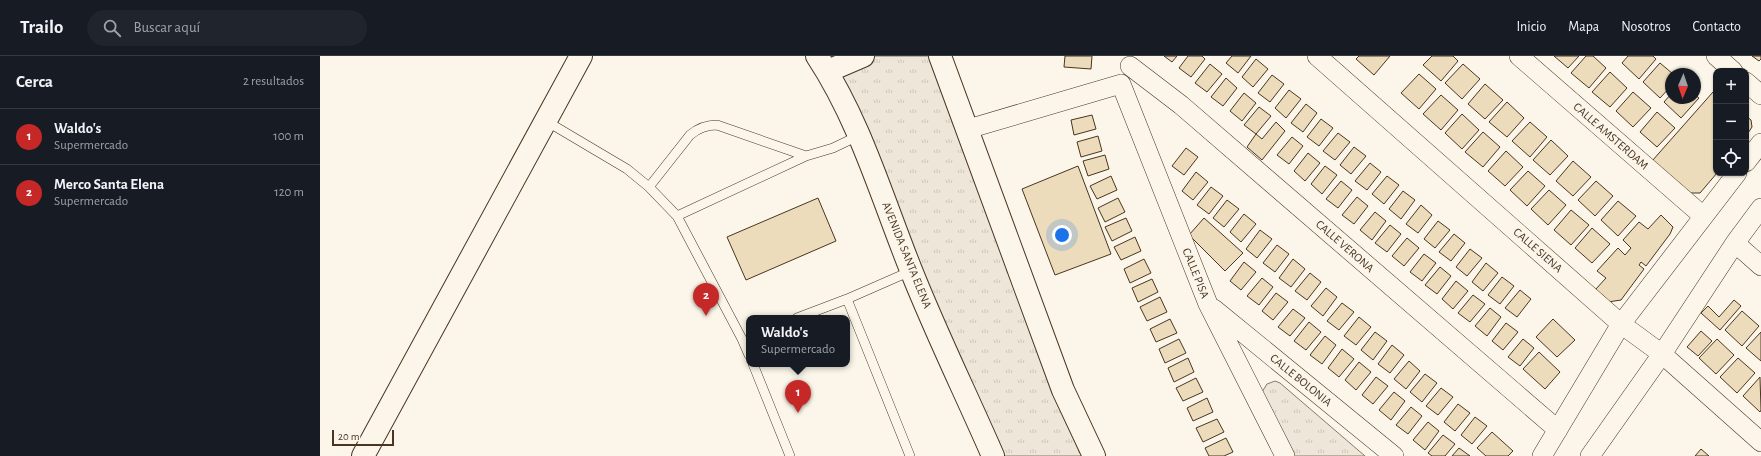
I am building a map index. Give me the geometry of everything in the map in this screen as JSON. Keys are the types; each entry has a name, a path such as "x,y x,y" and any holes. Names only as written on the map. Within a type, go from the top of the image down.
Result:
{"street":[{"path":"363,456 581,56"},
{"path":"822,64 863,56"},
{"path":"940,56 1063,390 1094,456"},
{"name":"CALLE SIENA","path":"1317,56 1621,324 1662,354 1761,442"},
{"name":"CALLE AMSTERDAM","path":"1519,56 1703,216"},
{"path":"1716,56 1730,68"},
{"path":"968,129 1121,84 1132,61"},
{"name":"CALLE VERONA","path":"1132,61 1558,430"},
{"name":"AVENIDA SANTA ELENA","path":"822,64 860,135 911,271 993,456"},
{"name":"CALLE PISA","path":"1121,84 1208,304 1285,456"},
{"path":"1749,85 1761,95"},
{"path":"1749,158 1761,143"},
{"path":"1542,456 1621,324 1735,176"},
{"path":"1590,456 1662,354 1735,243 1761,208"},
{"path":"1735,243 1761,266"},
{"name":"CALLE BOLONIA","path":"1208,304 1394,456"}],"lane":[{"path":"546,122 627,169 649,187 677,216 746,337"},
{"path":"649,187 690,135 696,130 709,125 717,125 806,156"},
{"path":"677,216 806,156 833,148 860,135"},
{"path":"805,315 911,271"},
{"path":"846,299 910,456"},
{"path":"754,367 790,456"}],"green space":[{"path":"817,56 940,56 1094,456 993,456"},
{"path":"1275,381 1280,383 1365,456 1293,456 1262,392 1267,384"}],"building":[{"path":"1065,56 1092,56 1091,69 1064,67"},
{"path":"1164,56 1177,56 1172,62"},
{"path":"1188,56 1202,56 1205,59 1191,77 1179,68"},
{"path":"1232,56 1251,56 1238,73 1226,63"},
{"path":"1359,56 1390,56 1374,75 1356,59"},
{"path":"1432,56 1453,56 1458,61 1441,81 1423,65"},
{"path":"1554,56 1579,56 1568,68"},
{"path":"1586,56 1593,56 1606,68 1589,88 1571,73"},
{"path":"1628,56 1653,56 1656,59 1639,79 1622,63"},
{"path":"1752,56 1761,56 1761,59 1759,61"},
{"path":"1256,59 1268,69 1253,87 1242,77"},
{"path":"1660,63 1666,68 1665,93 1660,98 1643,82"},
{"path":"1210,64 1222,74 1207,92 1195,83"},
{"path":"1463,64 1480,79 1462,99 1445,83"},
{"path":"1610,72 1627,88 1610,107 1592,92"},
{"path":"1419,74 1436,89 1419,109 1401,93"},
{"path":"1272,75 1284,84 1270,102 1258,93"},
{"path":"1226,78 1237,88 1223,106 1211,97"},
{"path":"1485,84 1503,100 1485,119 1468,104"},
{"path":"1289,90 1301,99 1286,118 1275,108"},
{"path":"1633,92 1651,108 1633,127 1616,111"},
{"path":"1713,92 1713,176 1714,176 1700,193 1688,193 1652,161"},
{"path":"1244,93 1256,103 1242,121 1230,111"},
{"path":"1441,95 1458,110 1441,130 1423,114"},
{"path":"1507,102 1524,118 1507,137 1489,122"},
{"path":"1306,104 1317,113 1303,132 1291,123"},
{"path":"1666,104 1694,104 1681,118"},
{"path":"1259,107 1271,116 1256,134 1244,125"},
{"path":"1657,112 1675,128 1657,147 1640,132"},
{"path":"1462,114 1479,130 1462,149 1445,133"},
{"path":"1092,115 1096,129 1074,135 1071,120"},
{"path":"1749,118 1751,120 1752,127 1749,132"},
{"path":"1321,119 1333,128 1319,146 1307,137"},
{"path":"1276,122 1285,131 1262,160 1247,147 1256,134 1262,139"},
{"path":"1530,122 1547,137 1530,157 1512,141"},
{"path":"1483,132 1500,147 1483,167 1465,152"},
{"path":"1338,133 1350,142 1335,160 1323,151"},
{"path":"1098,136 1102,151 1081,157 1077,142"},
{"path":"1292,137 1303,146 1289,164 1277,155"},
{"path":"1551,140 1568,156 1550,175 1533,160"},
{"path":"1354,147 1366,156 1351,174 1340,165"},
{"path":"1186,148 1198,157 1184,175 1172,166"},
{"path":"1506,151 1523,167 1505,186 1488,171"},
{"path":"1308,153 1320,163 1305,181 1294,171"},
{"path":"1105,155 1109,169 1088,176 1083,161"},
{"path":"1573,161 1591,177 1573,196 1556,181"},
{"path":"1370,163 1381,172 1367,190 1355,181"},
{"path":"1078,166 1111,254 1055,275 1022,189"},
{"path":"1325,166 1337,175 1322,194 1311,184"},
{"path":"1528,171 1545,186 1527,206 1510,190"},
{"path":"1196,172 1208,182 1193,200 1182,191"},
{"path":"1111,176 1117,190 1097,199 1090,186"},
{"path":"1387,176 1399,185 1384,204 1372,194"},
{"path":"1341,181 1352,190 1338,208 1326,199"},
{"path":"1596,181 1613,196 1595,216 1578,200"},
{"path":"1211,187 1223,196 1209,214 1197,205"},
{"path":"1549,190 1566,205 1548,225 1531,209"},
{"path":"1403,191 1415,200 1401,219 1389,209"},
{"path":"1357,197 1368,206 1354,224 1342,215"},
{"path":"818,198 836,241 746,280 727,237"},
{"path":"1118,198 1125,212 1105,222 1098,208"},
{"path":"1227,200 1239,209 1224,227 1213,218"},
{"path":"1618,201 1636,216 1618,236 1601,220"},
{"path":"1421,205 1432,215 1418,233 1406,224"},
{"path":"1571,210 1589,225 1571,245 1554,230"},
{"path":"1375,212 1386,221 1372,240 1360,230"},
{"path":"1244,214 1256,224 1241,242 1230,232"},
{"path":"1661,215 1673,227 1670,234 1646,266 1641,262 1639,265 1644,269 1621,300 1608,302 1595,290 1606,278 1597,271 1618,248 1625,255 1631,248 1623,240 1639,222 1648,229"},
{"path":"1126,218 1132,231 1112,241 1105,227"},
{"path":"1204,218 1243,253 1225,271 1189,235"},
{"path":"1438,221 1450,230 1435,248 1424,239"},
{"path":"1390,225 1401,234 1387,252 1375,243"},
{"path":"1592,228 1610,244 1592,263 1575,248"},
{"path":"1260,230 1272,239 1257,258 1246,249"},
{"path":"1454,234 1465,243 1451,261 1439,252"},
{"path":"1135,237 1141,251 1121,260 1114,247"},
{"path":"1407,238 1419,248 1404,266 1392,256"},
{"path":"1277,245 1289,254 1275,272 1263,263"},
{"path":"1470,249 1482,258 1467,276 1456,267"},
{"path":"1424,254 1436,263 1422,281 1410,272"},
{"path":"1144,259 1151,273 1130,283 1124,269"},
{"path":"1293,259 1305,269 1291,287 1279,278"},
{"path":"1244,262 1256,272 1241,290 1230,281"},
{"path":"1486,263 1498,273 1483,291 1472,282"},
{"path":"1440,267 1451,276 1437,294 1425,285"},
{"path":"1310,273 1321,282 1307,300 1295,291"},
{"path":"1502,277 1514,286 1500,304 1488,295"},
{"path":"1262,278 1273,287 1259,305 1247,296"},
{"path":"1152,279 1158,292 1138,302 1132,288"},
{"path":"1456,281 1468,291 1453,309 1442,299"},
{"path":"1326,288 1337,297 1323,316 1311,306"},
{"path":"1520,290 1531,299 1517,317 1505,308"},
{"path":"1276,293 1288,302 1273,320 1262,311"},
{"path":"1473,295 1485,304 1470,322 1458,313"},
{"path":"1160,297 1167,312 1147,321 1140,307"},
{"path":"1734,300 1741,306 1720,330 1701,313 1708,306 1719,317"},
{"path":"1342,303 1354,312 1339,330 1327,321"},
{"path":"1490,308 1501,317 1487,336 1475,326"},
{"path":"1293,309 1305,318 1290,336 1278,327"},
{"path":"1742,311 1759,326 1742,346 1725,330"},
{"path":"1359,317 1371,327 1356,345 1344,336"},
{"path":"1170,319 1177,333 1156,342 1150,329"},
{"path":"1553,319 1575,340 1557,357 1536,337"},
{"path":"1309,322 1321,332 1306,350 1294,341"},
{"path":"1506,323 1518,332 1503,350 1492,341"},
{"path":"1701,331 1712,341 1698,356 1687,347"},
{"path":"1375,332 1387,341 1373,360 1361,350"},
{"path":"1761,332 1761,361 1746,348"},
{"path":"1325,336 1336,345 1322,364 1310,355"},
{"path":"1179,339 1186,353 1165,363 1159,349"},
{"path":"1523,339 1534,348 1520,366 1508,357"},
{"path":"1717,339 1734,355 1716,374 1699,358"},
{"path":"1392,345 1404,355 1390,373 1378,364"},
{"path":"1342,349 1354,359 1339,377 1328,368"},
{"path":"1539,352 1560,372 1545,389 1523,369"},
{"path":"1188,358 1194,372 1174,382 1168,368"},
{"path":"1738,358 1755,373 1737,393 1720,377"},
{"path":"1409,361 1420,371 1406,389 1394,379"},
{"path":"1359,362 1371,372 1356,390 1345,380"},
{"path":"1425,374 1437,383 1422,402 1410,392"},
{"path":"1376,377 1388,386 1373,404 1362,395"},
{"path":"1760,377 1761,410 1760,412 1743,396"},
{"path":"1196,378 1203,392 1183,401 1176,388"},
{"path":"1441,388 1453,397 1438,415 1426,406"},
{"path":"1394,392 1405,401 1391,420 1379,410"},
{"path":"1207,398 1213,412 1193,421 1187,408"},
{"path":"1458,404 1470,413 1455,431 1444,422"},
{"path":"1411,407 1422,416 1408,434 1396,425"},
{"path":"1475,417 1487,426 1472,444 1461,435"},
{"path":"1217,419 1224,432 1203,442 1196,428"},
{"path":"1428,422 1439,431 1425,450 1413,440"},
{"path":"1492,432 1513,451 1508,456 1486,456 1477,448"},
{"path":"1443,435 1455,444 1445,456 1432,456 1428,453"},
{"path":"1226,438 1233,452 1224,456 1209,456 1205,448"},
{"path":"1459,448 1470,456 1452,456"},
{"path":"1701,449 1709,456 1695,456"}],"place":[{"name":"Merco Santa Elena","path":"706,316"},
{"name":"Waldo's","path":"798,413"}]}
